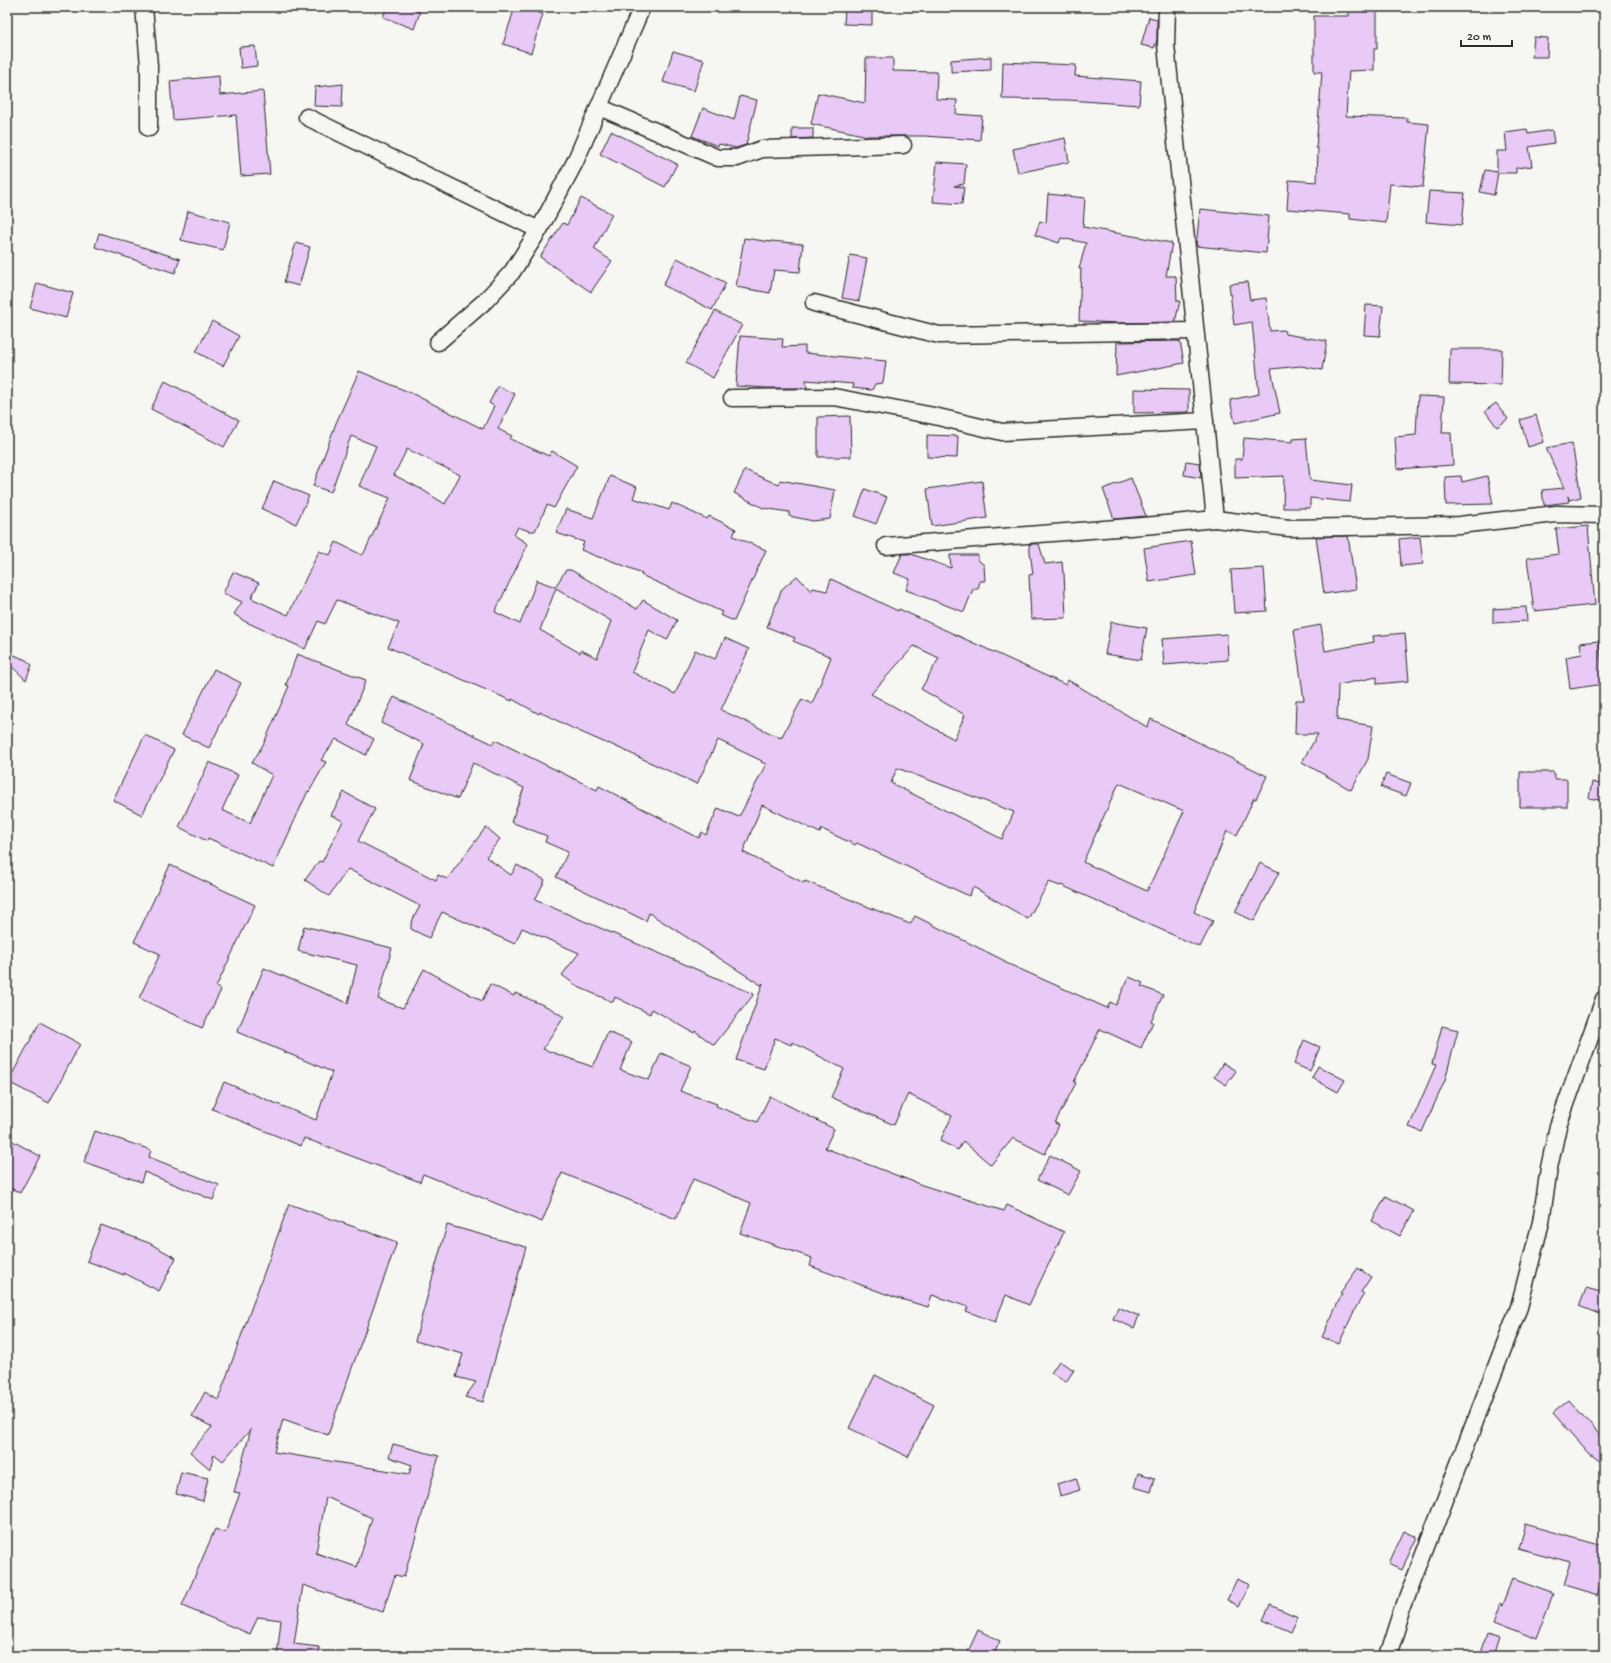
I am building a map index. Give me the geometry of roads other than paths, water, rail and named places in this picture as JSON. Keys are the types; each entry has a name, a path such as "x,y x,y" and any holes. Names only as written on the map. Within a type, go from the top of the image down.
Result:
{"street":[{"path":"144,7 149,66 149,128"},
{"path":"438,342 486,301 512,272 538,230 575,162 642,7"},
{"path":"1168,7 1166,46 1215,519"},
{"path":"600,107 718,158 737,158 762,149 902,145"},
{"path":"307,117 538,230"},
{"path":"814,303 939,335 1196,331"},
{"path":"732,398 834,397 934,416 1002,432 1205,422"},
{"path":"886,546 1215,519 1289,528 1459,525 1556,514 1604,515"},
{"path":"1388,1656 1403,1609 1519,1307 1541,1222 1549,1168 1558,1126 1604,999"}]}
